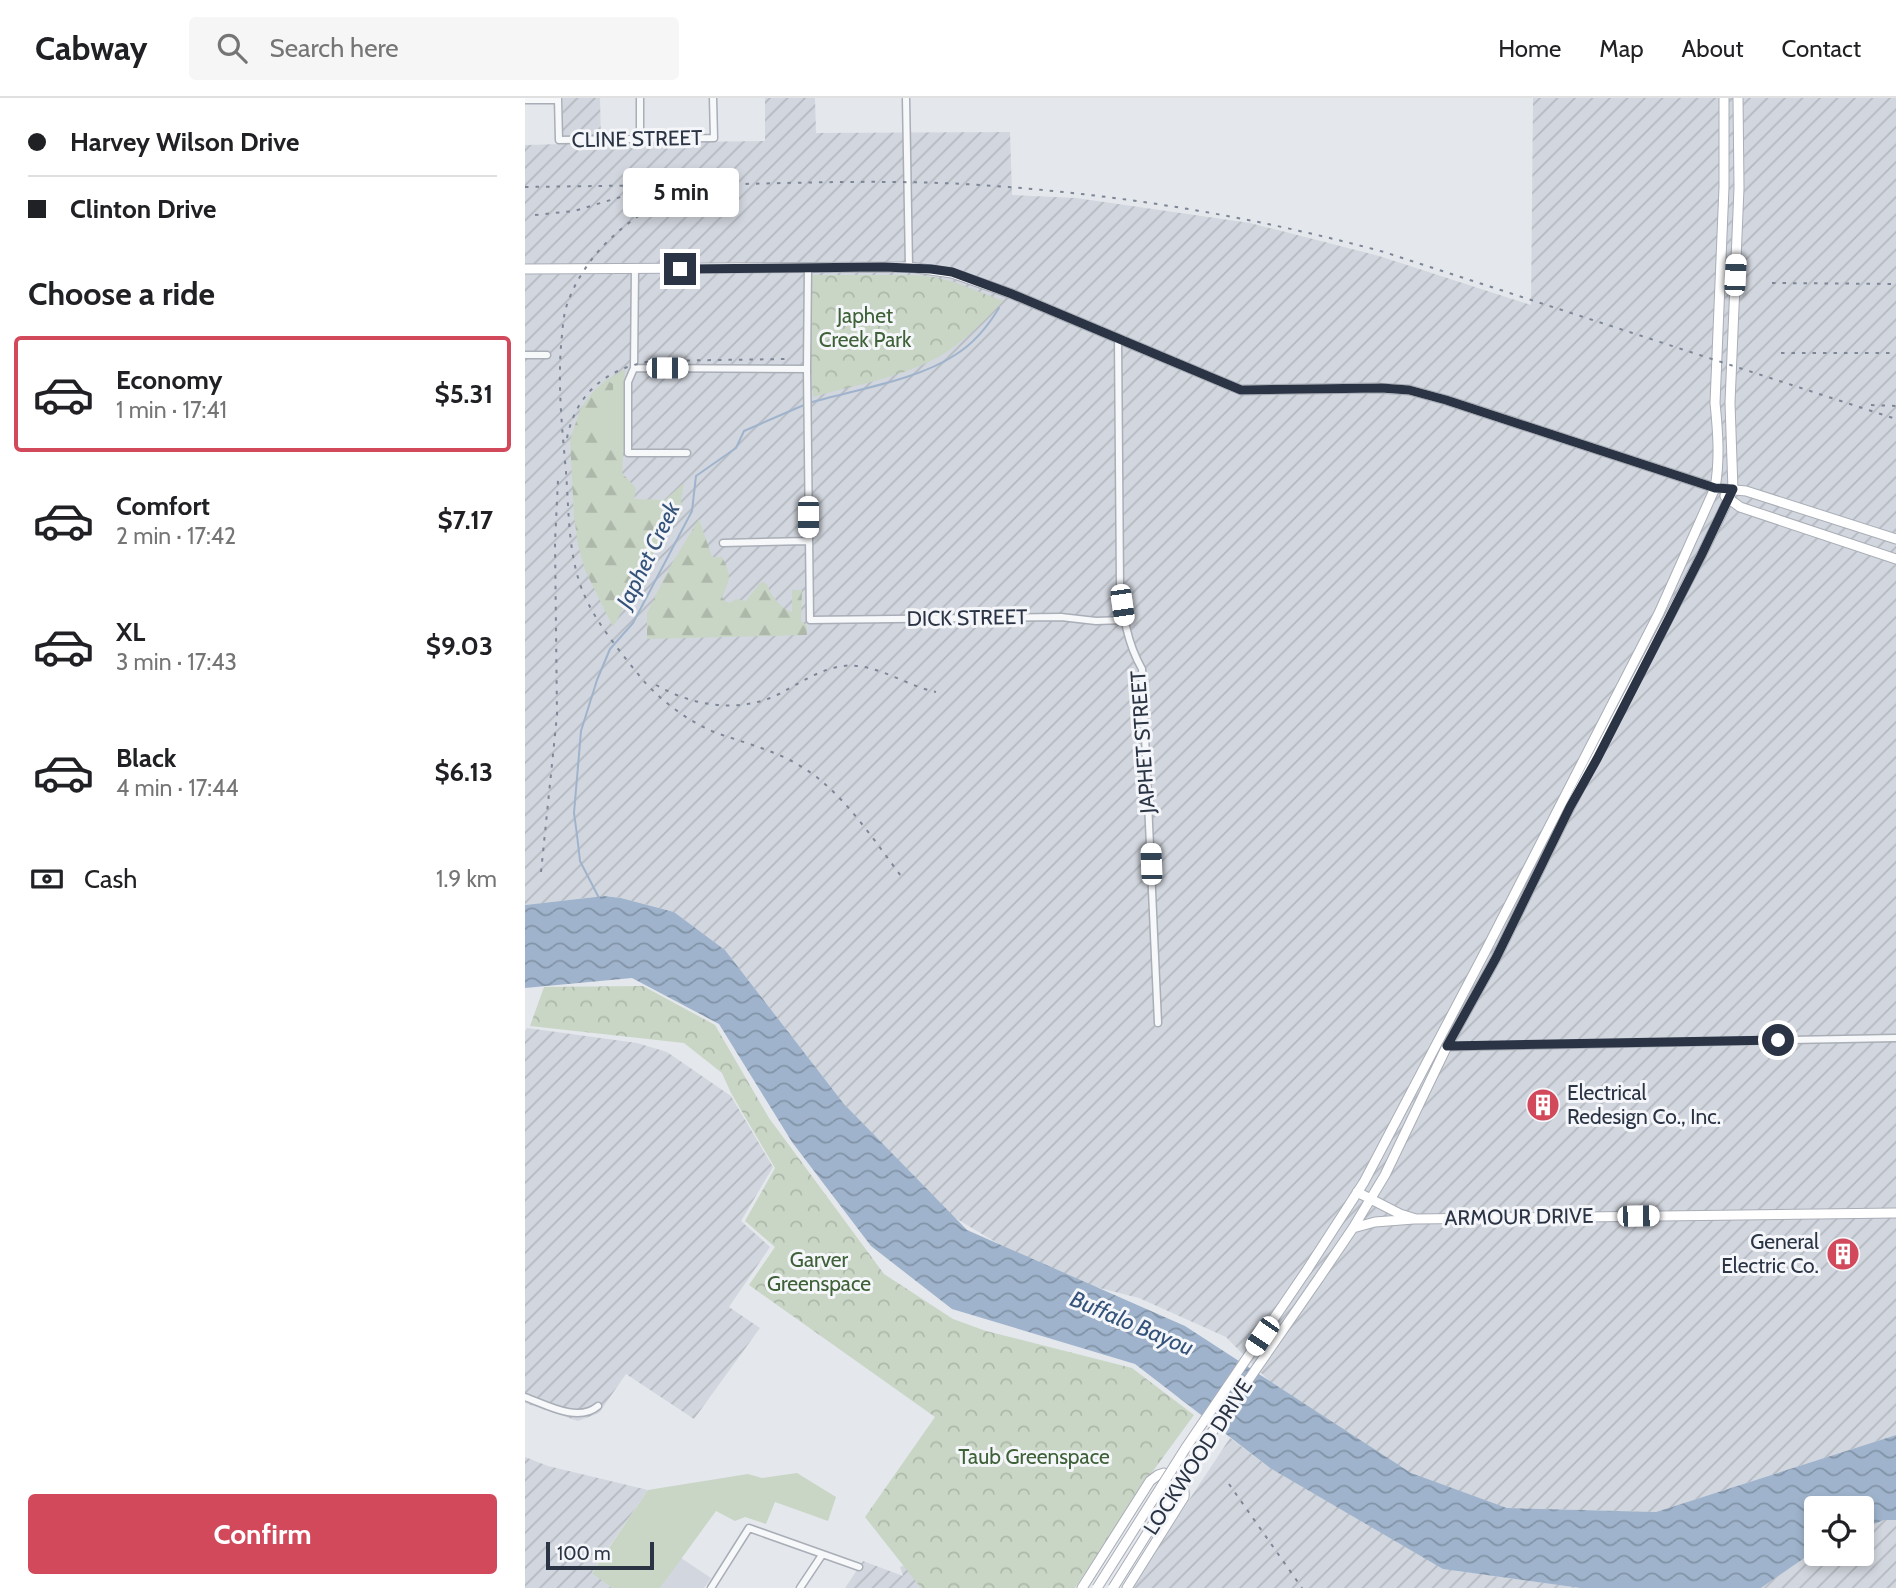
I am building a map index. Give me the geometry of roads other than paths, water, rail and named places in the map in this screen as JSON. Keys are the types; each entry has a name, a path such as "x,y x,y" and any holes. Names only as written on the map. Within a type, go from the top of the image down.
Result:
{"main road":[{"name":"LOCKWOOD DRIVE","path":"1113,1588 1198,1454 1353,1228 1385,1175 1447,1046 1496,958 1528,881 1647,637 1715,488 1719,469 1715,403 1724,187 1724,98"},
{"name":"LOCKWOOD DRIVE","path":"1097,1588 1187,1446 1357,1192 1485,952 1528,881 1642,671 1731,494 1730,403 1739,188 1738,98"},
{"path":"525,269 909,267 952,272 1012,294 1241,390 1409,390 1731,494 1746,491 1896,539"},
{"path":"1731,494 1740,507 1896,559"},
{"path":"1670,588 1682,594"},
{"path":"1647,637 1657,642"},
{"path":"1632,667 1642,671"},
{"path":"1485,952 1496,958"},
{"name":"ARMOUR DRIVE","path":"1357,1192 1400,1214 1416,1219 1896,1213"},
{"path":"1353,1228 1375,1222 1416,1219"},
{"path":"1082,1588 1150,1481 1164,1473 1183,1485 1184,1497 1127,1588"}],"street":[{"path":"639,98 640,139"},
{"name":"CLINE STREET","path":"525,100 558,99 559,140 714,138 713,98"},
{"path":"907,98 909,267"},
{"path":"723,543 808,541 808,267"},
{"path":"635,269 634,368 628,382 628,453 687,453"},
{"name":"JAPHET STREET","path":"1118,338 1120,585 1124,620 1132,650 1142,669 1158,1023"},
{"path":"525,355 547,355"},
{"path":"634,368 807,372"},
{"name":"DICK STREET","path":"808,541 810,620 1061,617 1096,621 1124,620"},
{"path":"1432,1053 1447,1046 1896,1038"},
{"path":"525,1397 565,1411 583,1414 598,1406"},
{"path":"711,1588 749,1528 859,1567"},
{"path":"800,1588 823,1555"}],"water":[{"name":"Buffalo Bayou","path":"604,896 674,912 725,950 844,1104 967,1230 1185,1326 1411,1473 1507,1508 1656,1512 1896,1435 1896,1520 1884,1520 1874,1524 1874,1496 1804,1496 1804,1558 1761,1588 1580,1588 1443,1569 1270,1468 1135,1364 952,1309 871,1246 792,1142 719,1024 632,978 525,988 525,905"}],"waterway":[{"name":"Japhet Creek","path":"809,403 885,384 940,364 974,340 999,308"},
{"name":"Japhet Creek","path":"599,898 580,861 574,813 581,731 597,680 610,649 633,623 692,511 696,476 736,448 744,431 804,405"}],"railway":[{"path":"525,187 922,182 1083,194 1184,208 1235,217 1384,252 1896,419"},
{"path":"535,215 574,211 644,190"},
{"path":"696,190 659,203 617,233 600,249 586,268 567,304 561,352 561,404 570,533 578,578 588,603 602,626 642,679 666,703 714,732 781,756 817,777 844,802 901,876"},
{"path":"1772,283 1896,284"},
{"path":"1781,353 1896,353"},
{"path":"567,438 578,408 596,385 636,364 652,361 786,359"},
{"path":"1871,405 1896,406"},
{"path":"541,872 557,715 555,542 558,480"},
{"path":"656,685 701,702 716,705 748,704 779,694 826,670 855,666 879,671 936,692"},
{"path":"1229,1484 1302,1588"}],"place":[{"name":"Electrical Redesign Co., Inc.","path":"1543,1105"},
{"name":"General Electric Co.","path":"1843,1254"}],"park label":[{"name":"Japhet Creek Park","path":"865,328"},
{"name":"Garver Greenspace","path":"819,1272"},
{"name":"Taub Greenspace","path":"1034,1457"}]}
